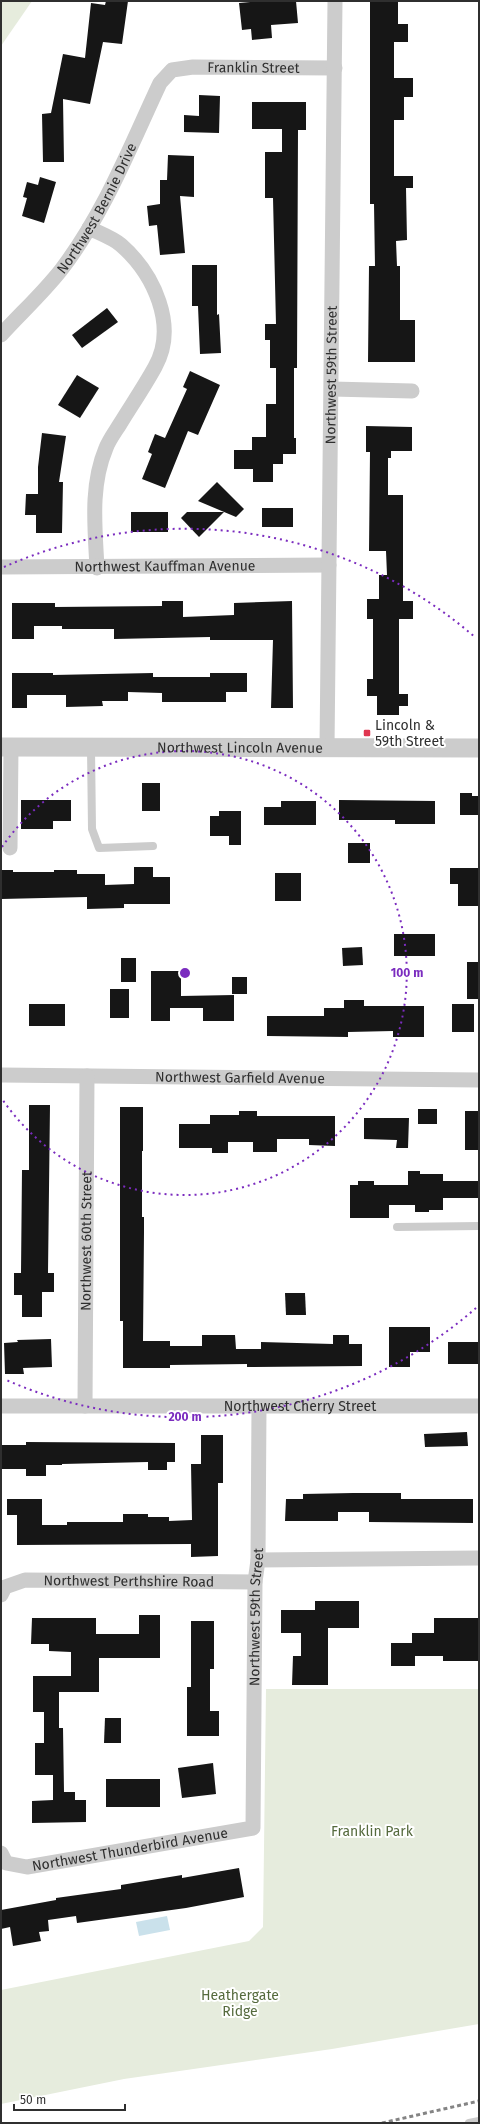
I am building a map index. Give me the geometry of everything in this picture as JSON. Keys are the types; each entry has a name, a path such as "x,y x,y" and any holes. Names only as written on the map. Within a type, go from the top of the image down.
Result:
{"street":[{"name":"Northwest 59th Street","path":"327,748 336,68 335,1"},
{"name":"Franklin Street","path":"172,70 193,67 336,68"},
{"name":"Northwest Bernie Drive","path":"1,335 61,270 89,228 106,200 160,83 172,70"},
{"path":"89,228 120,244 144,272 158,298 165,327 163,346 156,366 106,447 96,480 94,508 97,568"},
{"path":"332,389 412,390"},
{"name":"Northwest Kauffman Avenue","path":"1,567 97,568 329,565"},
{"path":"6,747 10,848"},
{"name":"Northwest Lincoln Avenue","path":"6,747 479,748"},
{"name":"Northwest Garfield Avenue","path":"1,1075 479,1080"},
{"name":"Northwest 60th Street","path":"85,1406 87,1076"},
{"name":"Northwest Cherry Street","path":"1,1406 479,1406"},
{"name":"Northwest 59th Street","path":"253,1828 255,1582 258,1560 259,1407"},
{"path":"258,1560 479,1558"},
{"name":"Northwest Perthshire Road","path":"3,1591 25,1580 255,1582"},
{"name":"Northwest Thunderbird Avenue","path":"4,1858 27,1867 253,1828"}],"lane":[{"path":"91,748 92,829 99,848 153,846"},
{"path":"397,1227 479,1226"},
{"path":"469,2123 479,2121"}],"green space":[{"path":"1,1 32,1 1,46"},
{"path":"266,1689 479,1689 479,2024 332,2049 124,2079 1,2104 1,1990 249,1941 263,1927"}],"water":[{"path":"167,1916 170,1930 139,1936 136,1922"}],"building":[{"path":"106,1 128,1 122,44 103,42 90,104 63,99 64,162 43,162 42,114 51,113 63,54 85,58 91,3 105,5"},
{"path":"296,1 298,23 271,25 272,38 252,40 251,29 242,30 239,3"},
{"path":"370,1 398,1 398,24 408,24 408,42 394,42 394,78 413,78 413,97 404,97 404,120 394,120 394,176 413,176 413,188 406,188 407,240 396,241 397,266 400,266 400,320 415,320 415,362 368,362 369,266 375,266 374,204 370,204"},
{"path":"199,95 220,96 219,133 184,132 184,115 199,116"},
{"path":"252,102 306,102 306,130 298,130 297,368 294,368 294,438 296,438 296,454 283,454 283,464 273,464 273,482 253,482 253,469 234,469 234,450 252,450 252,437 266,437 266,404 276,404 276,368 270,368 270,340 265,340 265,324 276,324 273,198 265,198 265,152 282,152 282,129 252,129"},
{"path":"168,155 194,156 194,197 180,196 185,253 160,255 157,225 149,226 147,206 160,204 160,180 167,180"},
{"path":"40,177 56,182 44,223 22,216 27,198 23,197 27,182 38,185"},
{"path":"192,265 217,265 217,315 219,314 221,353 200,354 198,306 192,306"},
{"path":"107,308 118,322 82,348 72,335"},
{"path":"190,371 220,385 198,435 188,431 165,488 142,479 152,454 148,452 155,434 165,438 187,389 183,387"},
{"path":"77,375 99,388 80,418 58,405"},
{"path":"366,426 412,427 412,451 391,451 391,458 388,458 388,495 403,495 403,601 413,601 413,619 399,619 399,694 408,694 408,706 399,706 399,715 377,715 377,696 367,696 367,679 373,679 373,619 367,619 367,599 379,599 379,575 387,575 386,551 369,551 370,452 366,452"},
{"path":"42,433 66,436 59,482 63,482 62,533 36,533 36,515 25,515 26,494 38,494 38,467"},
{"path":"217,482 244,509 236,517 198,501"},
{"path":"262,508 293,508 293,527 262,527"},
{"path":"131,512 168,512 168,532 131,532"},
{"path":"187,512 224,512 199,537 181,518"},
{"path":"162,601 183,601 183,617 234,615 234,603 292,601 293,708 271,708 273,640 210,640 210,637 114,639 114,629 62,629 62,626 34,626 34,639 12,639 12,603 55,603 55,607 162,606"},
{"path":"12,673 53,673 53,675 153,673 153,677 210,677 210,673 247,673 247,692 226,692 226,702 162,702 162,693 128,692 128,701 102,701 103,706 66,707 66,695 27,695 27,708 12,708"},
{"path":"142,783 160,783 160,811 142,811"},
{"path":"460,793 472,793 472,796 479,796 479,815 460,815"},
{"path":"21,800 71,800 71,821 53,821 53,829 21,829"},
{"path":"339,800 435,801 435,824 395,824 395,820 339,820"},
{"path":"281,801 316,801 316,825 264,825 264,807 281,807"},
{"path":"219,811 241,811 241,845 229,845 229,836 210,836 210,816 219,816"},
{"path":"348,843 370,843 370,863 348,863"},
{"path":"134,867 153,867 153,877 170,877 170,904 124,904 124,908 87,909 87,897 1,899 1,870 13,870 13,872 54,872 54,870 77,870 77,874 105,874 105,885 134,884"},
{"path":"450,868 479,868 479,906 458,906 458,884 450,884"},
{"path":"275,873 301,873 301,901 275,901"},
{"path":"394,934 435,934 435,956 394,956"},
{"path":"362,947 363,965 343,966 342,948"},
{"path":"121,958 136,958 136,982 121,982"},
{"path":"467,962 479,962 479,999 467,999"},
{"path":"151,971 181,971 181,996 234,995 234,1021 203,1021 203,1008 170,1008 170,1021 151,1021"},
{"path":"232,977 247,977 247,994 232,994"},
{"path":"110,989 129,989 129,1018 110,1018"},
{"path":"344,1000 364,1000 364,1006 424,1006 424,1037 393,1037 393,1031 348,1032 348,1037 267,1036 267,1016 324,1016 324,1008 344,1008"},
{"path":"29,1004 65,1004 65,1026 29,1026"},
{"path":"452,1004 474,1004 474,1032 452,1032"},
{"path":"29,1105 50,1105 48,1273 54,1273 54,1292 42,1292 42,1317 22,1317 22,1295 14,1295 14,1273 21,1273 22,1170 29,1170"},
{"path":"120,1107 143,1107 143,1341 170,1341 170,1346 202,1346 202,1335 235,1335 236,1349 261,1349 261,1342 333,1344 333,1335 349,1335 349,1344 362,1344 362,1366 247,1367 247,1364 170,1365 170,1368 123,1368 123,1321 120,1321"},
{"path":"418,1109 437,1109 437,1124 418,1124"},
{"path":"239,1111 257,1111 257,1116 335,1116 335,1146 309,1145 309,1139 277,1139 277,1152 253,1152 253,1142 228,1142 228,1153 212,1153 212,1148 179,1148 179,1124 210,1124 210,1115 239,1115"},
{"path":"465,1111 479,1111 479,1150 465,1150"},
{"path":"364,1118 409,1118 408,1148 396,1148 397,1140 364,1139"},
{"path":"408,1171 420,1171 420,1174 443,1174 443,1181 479,1181 479,1198 443,1198 443,1210 429,1210 429,1212 415,1212 415,1205 389,1205 389,1218 350,1218 350,1185 358,1185 358,1181 374,1181 374,1185 408,1185"},
{"path":"285,1293 305,1293 306,1315 286,1315"},
{"path":"389,1327 430,1327 430,1352 410,1352 410,1367 389,1367"},
{"path":"51,1339 52,1367 23,1368 24,1374 5,1374 4,1343 18,1342 17,1340"},
{"path":"448,1342 479,1342 479,1364 448,1364"},
{"path":"467,1432 468,1446 425,1447 424,1434"},
{"path":"201,1435 223,1435 223,1483 218,1483 218,1556 191,1557 191,1544 17,1545 17,1515 7,1515 7,1499 42,1499 42,1525 67,1525 67,1522 123,1522 123,1514 148,1514 148,1517 169,1517 169,1521 192,1520 191,1464 201,1464"},
{"path":"26,1442 175,1443 175,1462 167,1462 167,1470 148,1470 148,1462 46,1465 46,1476 26,1476 26,1469 1,1469 1,1445 26,1445"},
{"path":"401,1493 401,1499 473,1499 473,1523 369,1522 369,1512 338,1512 338,1521 285,1521 286,1499 303,1499 303,1494"},
{"path":"315,1601 359,1601 359,1628 328,1628 328,1685 292,1685 293,1656 301,1656 301,1633 281,1633 281,1610 315,1610"},
{"path":"139,1615 160,1615 160,1658 99,1658 99,1692 59,1692 59,1728 63,1728 64,1792 75,1792 75,1800 86,1800 86,1822 32,1823 32,1801 53,1800 53,1775 35,1775 35,1743 44,1743 44,1712 33,1712 33,1676 71,1676 71,1652 49,1651 49,1644 31,1644 32,1618 96,1618 96,1634 139,1634"},
{"path":"434,1618 479,1618 479,1661 443,1661 443,1656 415,1656 415,1666 391,1666 391,1643 412,1643 412,1633 434,1633"},
{"path":"191,1621 214,1621 214,1669 210,1669 210,1711 219,1711 219,1736 187,1736 187,1687 191,1687"},
{"path":"105,1718 121,1718 121,1743 104,1743"},
{"path":"213,1763 216,1794 182,1798 178,1768"},
{"path":"106,1779 160,1779 160,1807 106,1807"},
{"path":"239,1868 244,1897 186,1908 77,1923 76,1916 48,1920 49,1931 39,1932 41,1941 13,1946 10,1927 1,1929 1,1910 56,1900 56,1898 121,1889 121,1885 182,1875 182,1878"}],"railway":[{"path":"382,2123 479,2101"}],"place":[{"name":"Lincoln & 59th Street","path":"367,733"}],"park label":[{"name":"Franklin Park","path":"372,1831"},
{"name":"Heathergate Ridge","path":"240,2004"}]}
